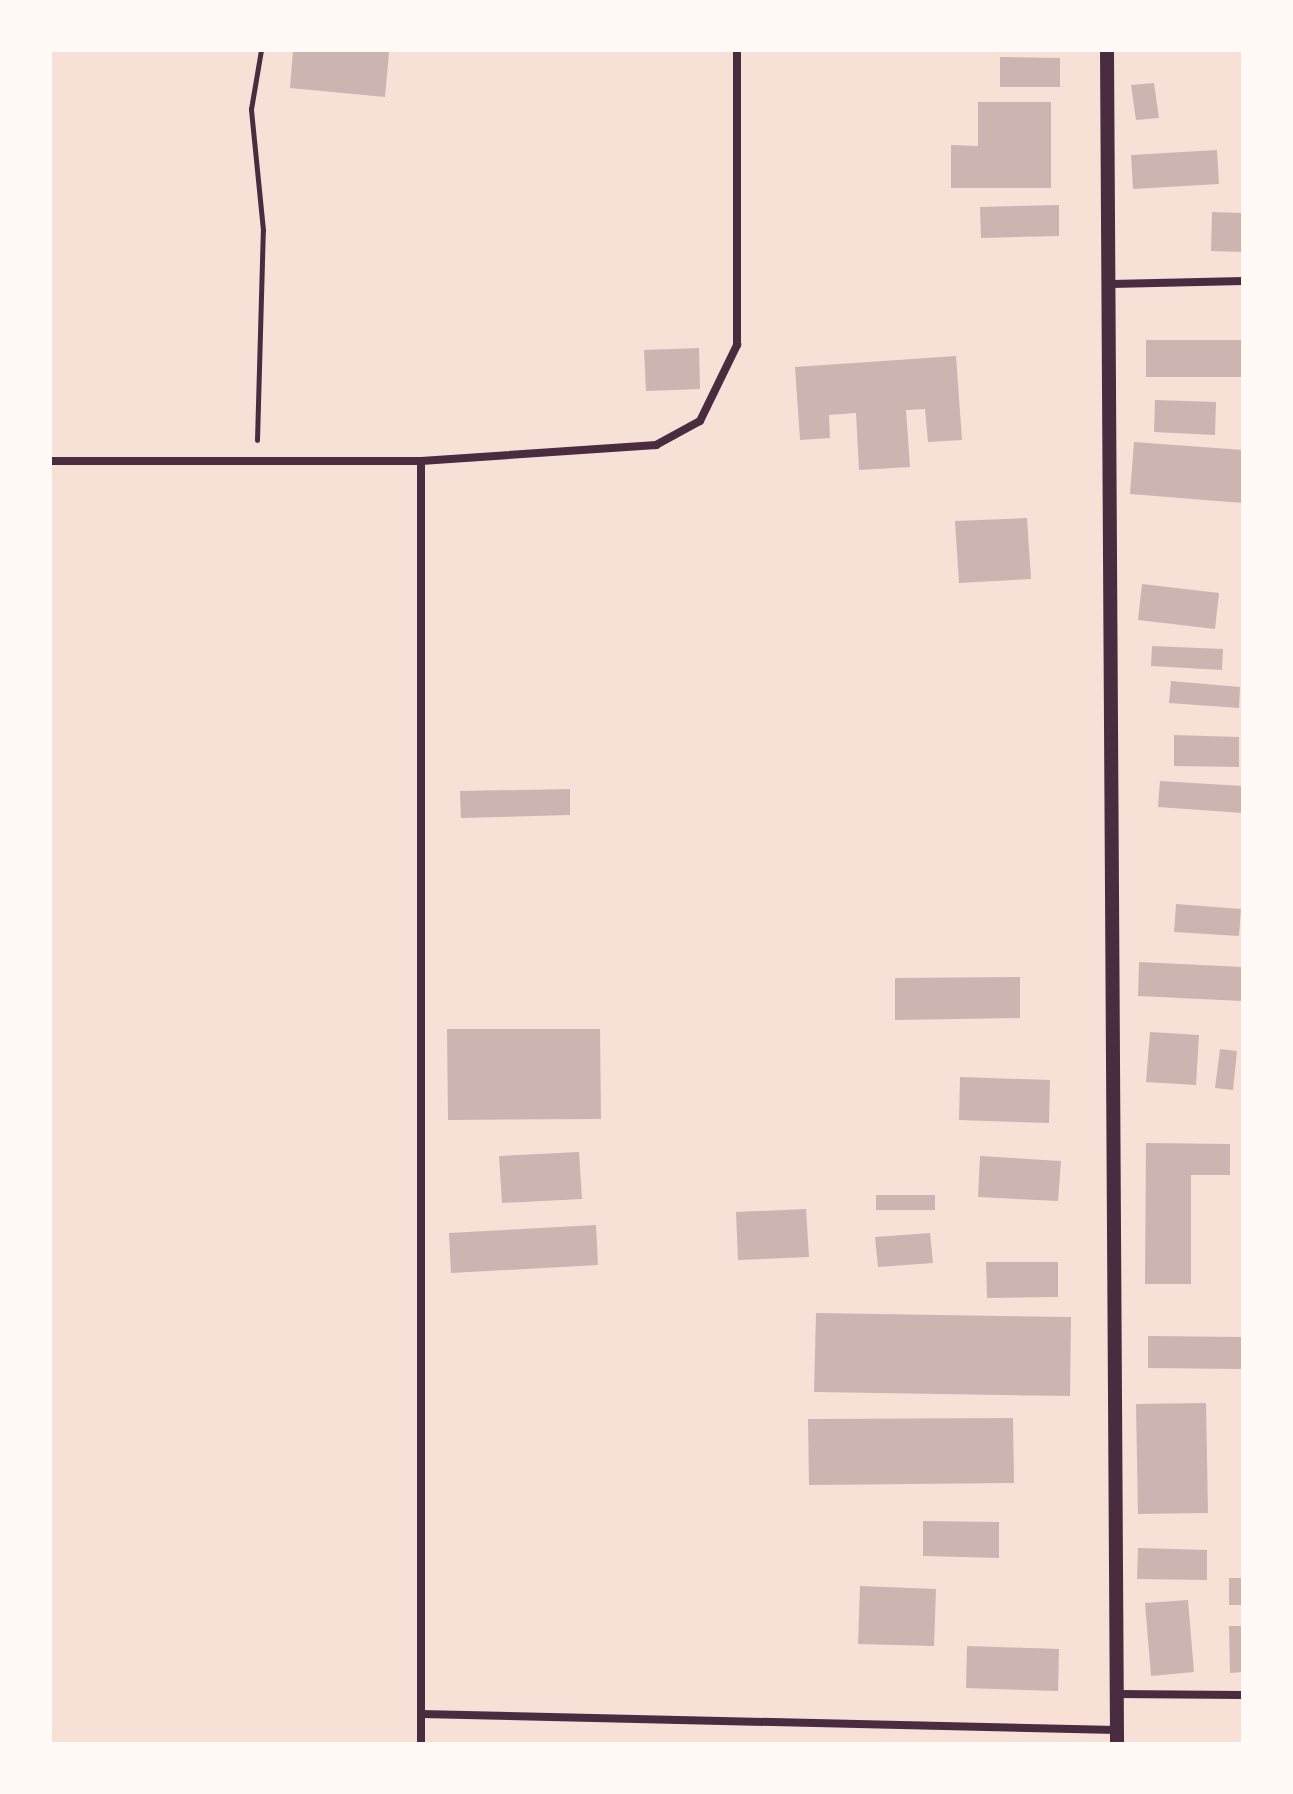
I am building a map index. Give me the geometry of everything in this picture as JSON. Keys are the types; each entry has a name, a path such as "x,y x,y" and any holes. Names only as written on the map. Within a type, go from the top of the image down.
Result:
{"street":[{"path":"50,461 421,461 656,445 700,421 737,345 737,50"},
{"path":"421,1714 1117,1737 1112,284 1107,50"},
{"path":"1112,284 1243,281"},
{"path":"421,461 421,1744"},
{"path":"1115,1694 1243,1695"}],"path":[{"path":"256,461 263,230 251,109 261,50"}],"building":[{"path":"293,50 389,52 385,97 290,88"},
{"path":"1000,57 1060,58 1060,87 1000,87"},
{"path":"1154,83 1159,118 1136,120 1131,85"},
{"path":"978,102 1051,102 1051,188 951,188 951,145 978,146"},
{"path":"1217,150 1219,184 1133,189 1131,155"},
{"path":"1059,205 1059,236 981,238 980,207"},
{"path":"1212,212 1243,213 1243,252 1211,251"},
{"path":"1146,340 1243,340 1243,377 1146,377"},
{"path":"699,348 700,389 646,391 644,350"},
{"path":"956,356 962,440 928,442 925,409 906,410 910,467 859,470 856,413 829,415 830,438 800,440 795,367"},
{"path":"1155,400 1216,402 1215,435 1154,432"},
{"path":"1134,442 1243,450 1243,503 1130,494"},
{"path":"1027,518 1031,579 959,583 955,521"},
{"path":"1142,584 1219,593 1215,629 1138,620"},
{"path":"1152,646 1223,649 1222,670 1151,666"},
{"path":"1171,681 1240,687 1239,708 1169,703"},
{"path":"1174,735 1239,737 1239,767 1174,766"},
{"path":"1160,781 1243,786 1243,813 1158,807"},
{"path":"570,789 570,815 461,818 460,791"},
{"path":"1176,904 1241,909 1239,936 1174,932"},
{"path":"1139,962 1243,967 1242,1001 1138,996"},
{"path":"1020,977 1020,1018 895,1020 895,978"},
{"path":"447,1029 600,1029 601,1119 448,1120"},
{"path":"1150,1032 1199,1035 1196,1085 1146,1082"},
{"path":"1220,1049 1237,1051 1233,1090 1215,1088"},
{"path":"960,1077 1050,1080 1049,1123 959,1120"},
{"path":"1146,1143 1230,1144 1230,1175 1191,1175 1191,1284 1145,1284"},
{"path":"579,1152 582,1199 502,1203 499,1156"},
{"path":"980,1156 1061,1161 1058,1201 978,1197"},
{"path":"876,1195 935,1195 935,1210 876,1210"},
{"path":"806,1209 809,1257 738,1260 736,1212"},
{"path":"596,1225 598,1265 451,1273 449,1233"},
{"path":"930,1233 933,1263 878,1267 875,1237"},
{"path":"986,1262 1058,1262 1058,1297 987,1298"},
{"path":"816,1313 1071,1317 1070,1396 814,1392"},
{"path":"1148,1336 1243,1337 1243,1369 1148,1368"},
{"path":"1206,1403 1208,1513 1138,1514 1136,1404"},
{"path":"1013,1418 1014,1483 809,1485 808,1419"},
{"path":"923,1521 999,1522 999,1558 923,1556"},
{"path":"1138,1548 1207,1550 1207,1580 1137,1579"},
{"path":"1229,1578 1243,1578 1243,1605 1229,1605"},
{"path":"860,1586 936,1589 934,1646 858,1644"},
{"path":"1188,1600 1194,1672 1151,1676 1145,1603"},
{"path":"1229,1626 1243,1626 1243,1672 1230,1673"},
{"path":"967,1646 1059,1649 1058,1691 966,1688"}]}
